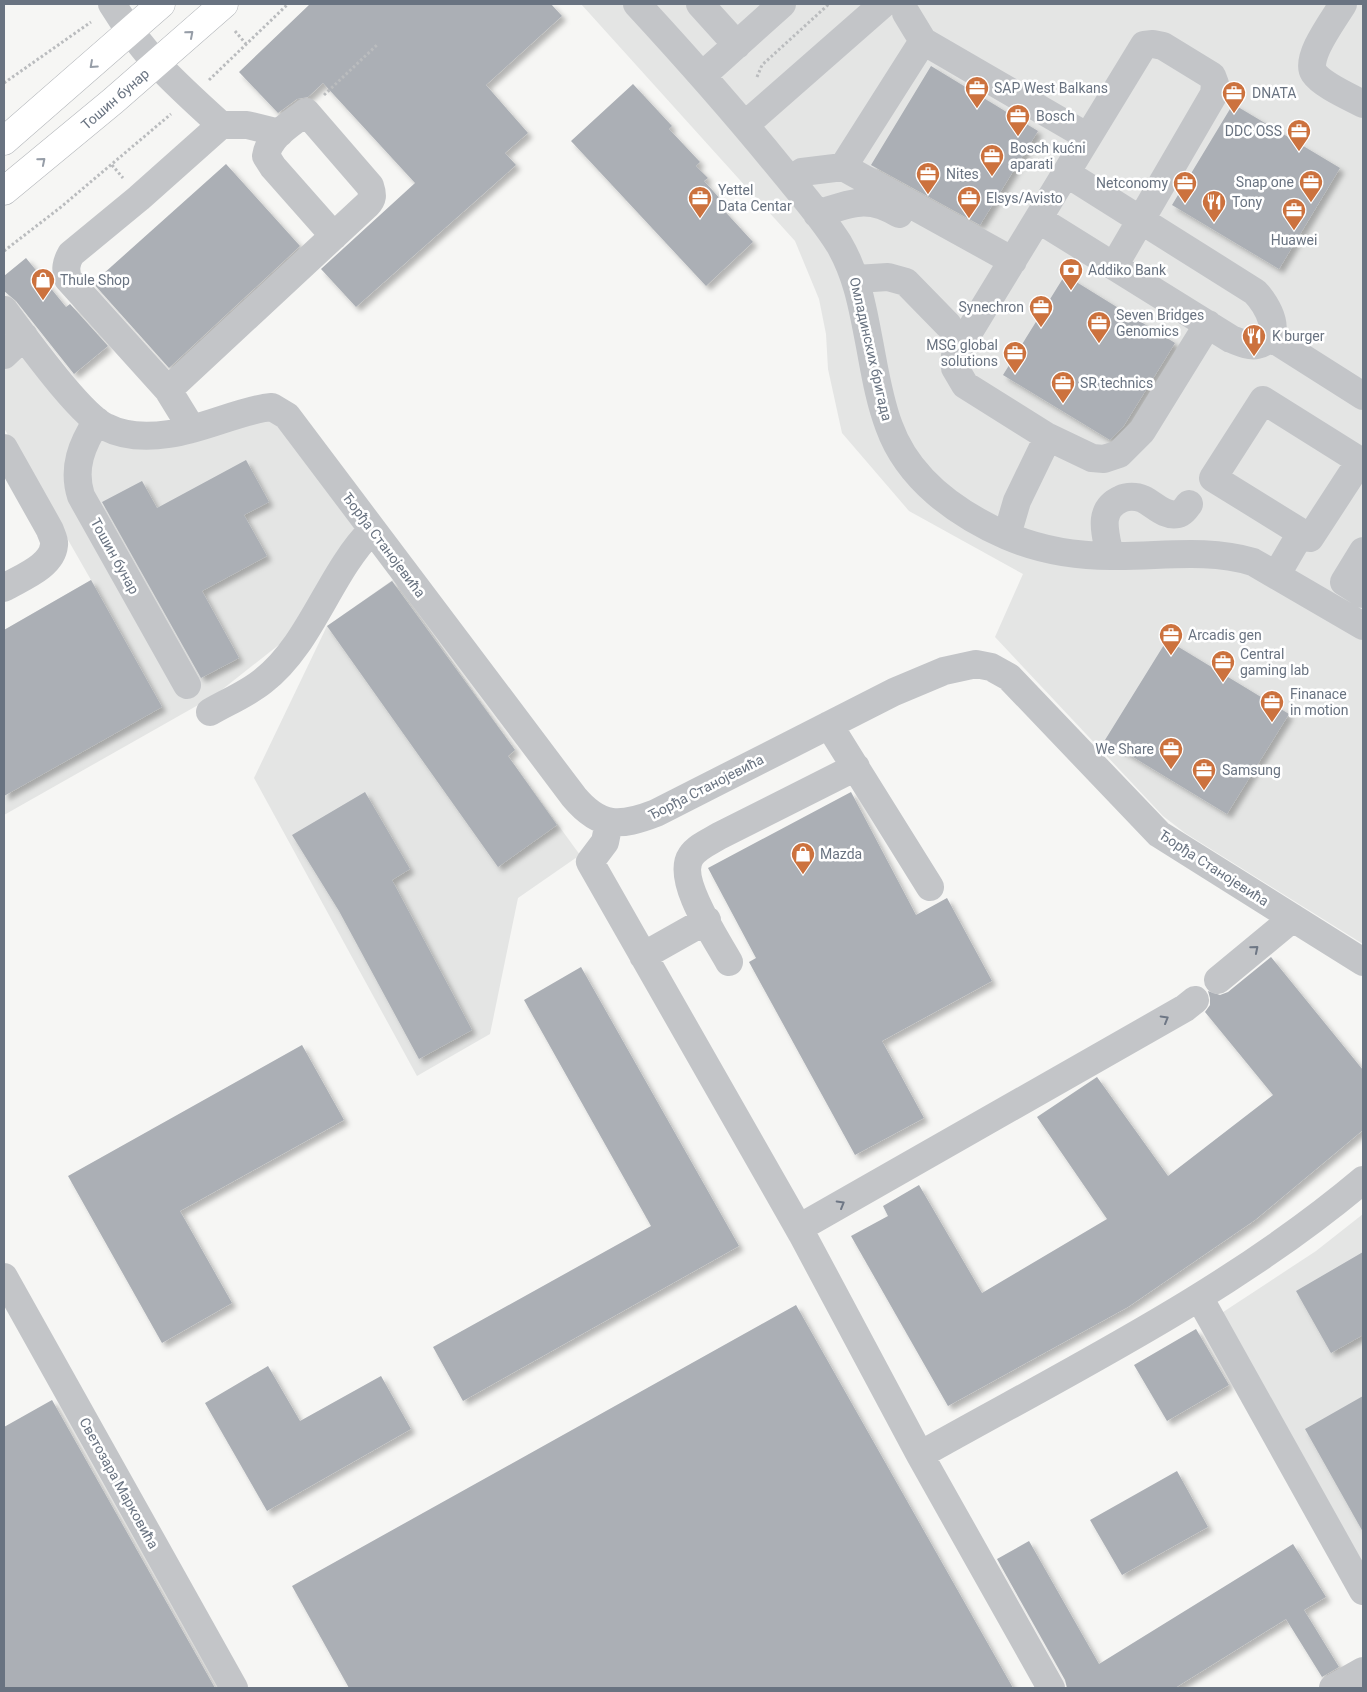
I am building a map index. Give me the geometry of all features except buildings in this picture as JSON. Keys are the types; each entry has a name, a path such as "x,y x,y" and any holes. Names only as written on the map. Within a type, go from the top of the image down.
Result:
{"main road":[{"path":"4,141 161,4"},
{"name":"Тошин бунар","path":"4,191 224,4"}],"street":[{"name":"Омладинских бригада","path":"637,4 703,75 817,214 839,244 856,279 878,390 890,429 918,473 941,497 975,520 1007,535 1055,551 1110,556 1209,554 1235,556 1253,562 1277,574 1363,626"},
{"path":"700,4 737,45"},
{"path":"703,75 782,4"},
{"path":"1343,4 1310,63 1319,79 1363,104"},
{"path":"745,125 895,8 923,41 1088,137"},
{"path":"103,12 130,32 155,64 221,125"},
{"path":"843,167 923,41"},
{"path":"1114,266 1214,94 1215,84 1212,76 1163,46 1153,44 1144,45 955,355 955,368 965,385 1048,437 1092,458 1104,459 1119,454 1142,431 1208,324"},
{"path":"168,390 367,206 373,194 365,180 306,112 280,133 267,148 266,156 272,166 334,236"},
{"path":"192,429 168,390 68,278 66,266 71,254 139,198 221,125 247,124 280,133"},
{"path":"802,172 843,167 1013,261"},
{"path":"1038,219 1231,339 1247,345 1258,345 1270,337 1273,327 1272,314 1264,301 1255,292 1066,173"},
{"path":"817,214 856,202 871,201 887,206 919,226"},
{"path":"856,279 888,277 906,282 948,325"},
{"name":"Ђорђа Станојевића","path":"4,310 71,394 97,421 106,427 131,435 152,436 192,429 252,410 272,407 287,416 574,797 584,809 596,818 609,822 632,822 656,813 829,725 944,671 976,664 991,667 1010,677 1159,834 1363,962"},
{"path":"4,355 24,336"},
{"path":"1270,337 1363,396"},
{"path":"1263,400 1360,461 1310,538 1301,533 1213,478 1263,400"},
{"name":"Тошин бунар","path":"97,421 88,435 77,467 76,482 81,496 188,685"},
{"path":"1007,535 1017,501 1048,437"},
{"path":"4,448 50,530 54,544 51,556 40,566 4,588"},
{"path":"1110,556 1104,522 1107,509 1114,502 1125,496 1136,497 1172,514 1182,513 1190,504"},
{"path":"210,712 263,682 282,662 356,547 372,530"},
{"path":"1277,574 1301,533"},
{"path":"1361,561 1344,582 1363,594"},
{"path":"829,725 930,887"},
{"path":"729,962 690,889 687,871 690,858 700,847 718,836 856,767"},
{"path":"609,822 604,842 590,862 799,1228 920,1455 1051,1688"},
{"path":"1218,980 1293,918"},
{"path":"643,956 707,920"},
{"path":"799,1228 1186,1008 1195,1000"},
{"path":"1036,1093 1079,1048 1146,1010"},
{"path":"954,1120 1024,1080 1082,1066"},
{"path":"920,1455 1200,1297 1302,1230 1363,1180"},
{"name":"Светозара Марковића","path":"4,1277 234,1688"},
{"path":"1200,1297 1363,1591"},
{"path":"1333,1688 1363,1671"}],"path":[{"path":"4,251 76,195 191,97 288,4"},
{"path":"755,79 762,65 829,4"},
{"path":"4,83 103,12"},
{"path":"306,112 378,44"}],"shaded area":[{"path":"581,4 1363,4 1363,944 1185,833 1163,816 995,637 1023,574 909,511 842,433 828,369 826,334 819,299 795,241"},
{"path":"22,333 131,435 264,408 359,531 285,640 214,696 4,815 4,630 91,580 4,428 4,345"},
{"path":"394,579 515,750 508,756 580,855 518,898 490,1034 417,1076 254,778 327,626"},
{"path":"1363,1214 1363,1590 1214,1318 1316,1251"}],"place":[{"name":"SAP West Balkans","path":"977,109"},
{"name":"DNATA","path":"1234,114"},
{"name":"Bosch","path":"1018,137"},
{"name":"DDC OSS","path":"1299,152"},
{"name":"Bosch kućni aparati","path":"992,177"},
{"name":"Nites","path":"928,195"},
{"name":"Snap one","path":"1311,203"},
{"name":"Netconomy","path":"1185,204"},
{"name":"Yettel Data Centar","path":"700,219"},
{"name":"Elsys/Avisto","path":"969,219"},
{"name":"Tony","path":"1214,223"},
{"name":"Huawei","path":"1294,231"},
{"name":"Addiko Bank","path":"1071,291"},
{"name":"Thule Shop","path":"43,301"},
{"name":"Synechron","path":"1041,328"},
{"name":"Seven Bridges Genomics","path":"1099,344"},
{"name":"K burger","path":"1254,357"},
{"name":"MSG global solutions","path":"1015,374"},
{"name":"SR technics","path":"1063,404"},
{"name":"Arcadis gen","path":"1171,656"},
{"name":"Central gaming lab","path":"1223,683"},
{"name":"Finanace in motion","path":"1272,723"},
{"name":"We Share","path":"1171,770"},
{"name":"Samsung","path":"1204,791"},
{"name":"Mazda","path":"803,875"}]}
